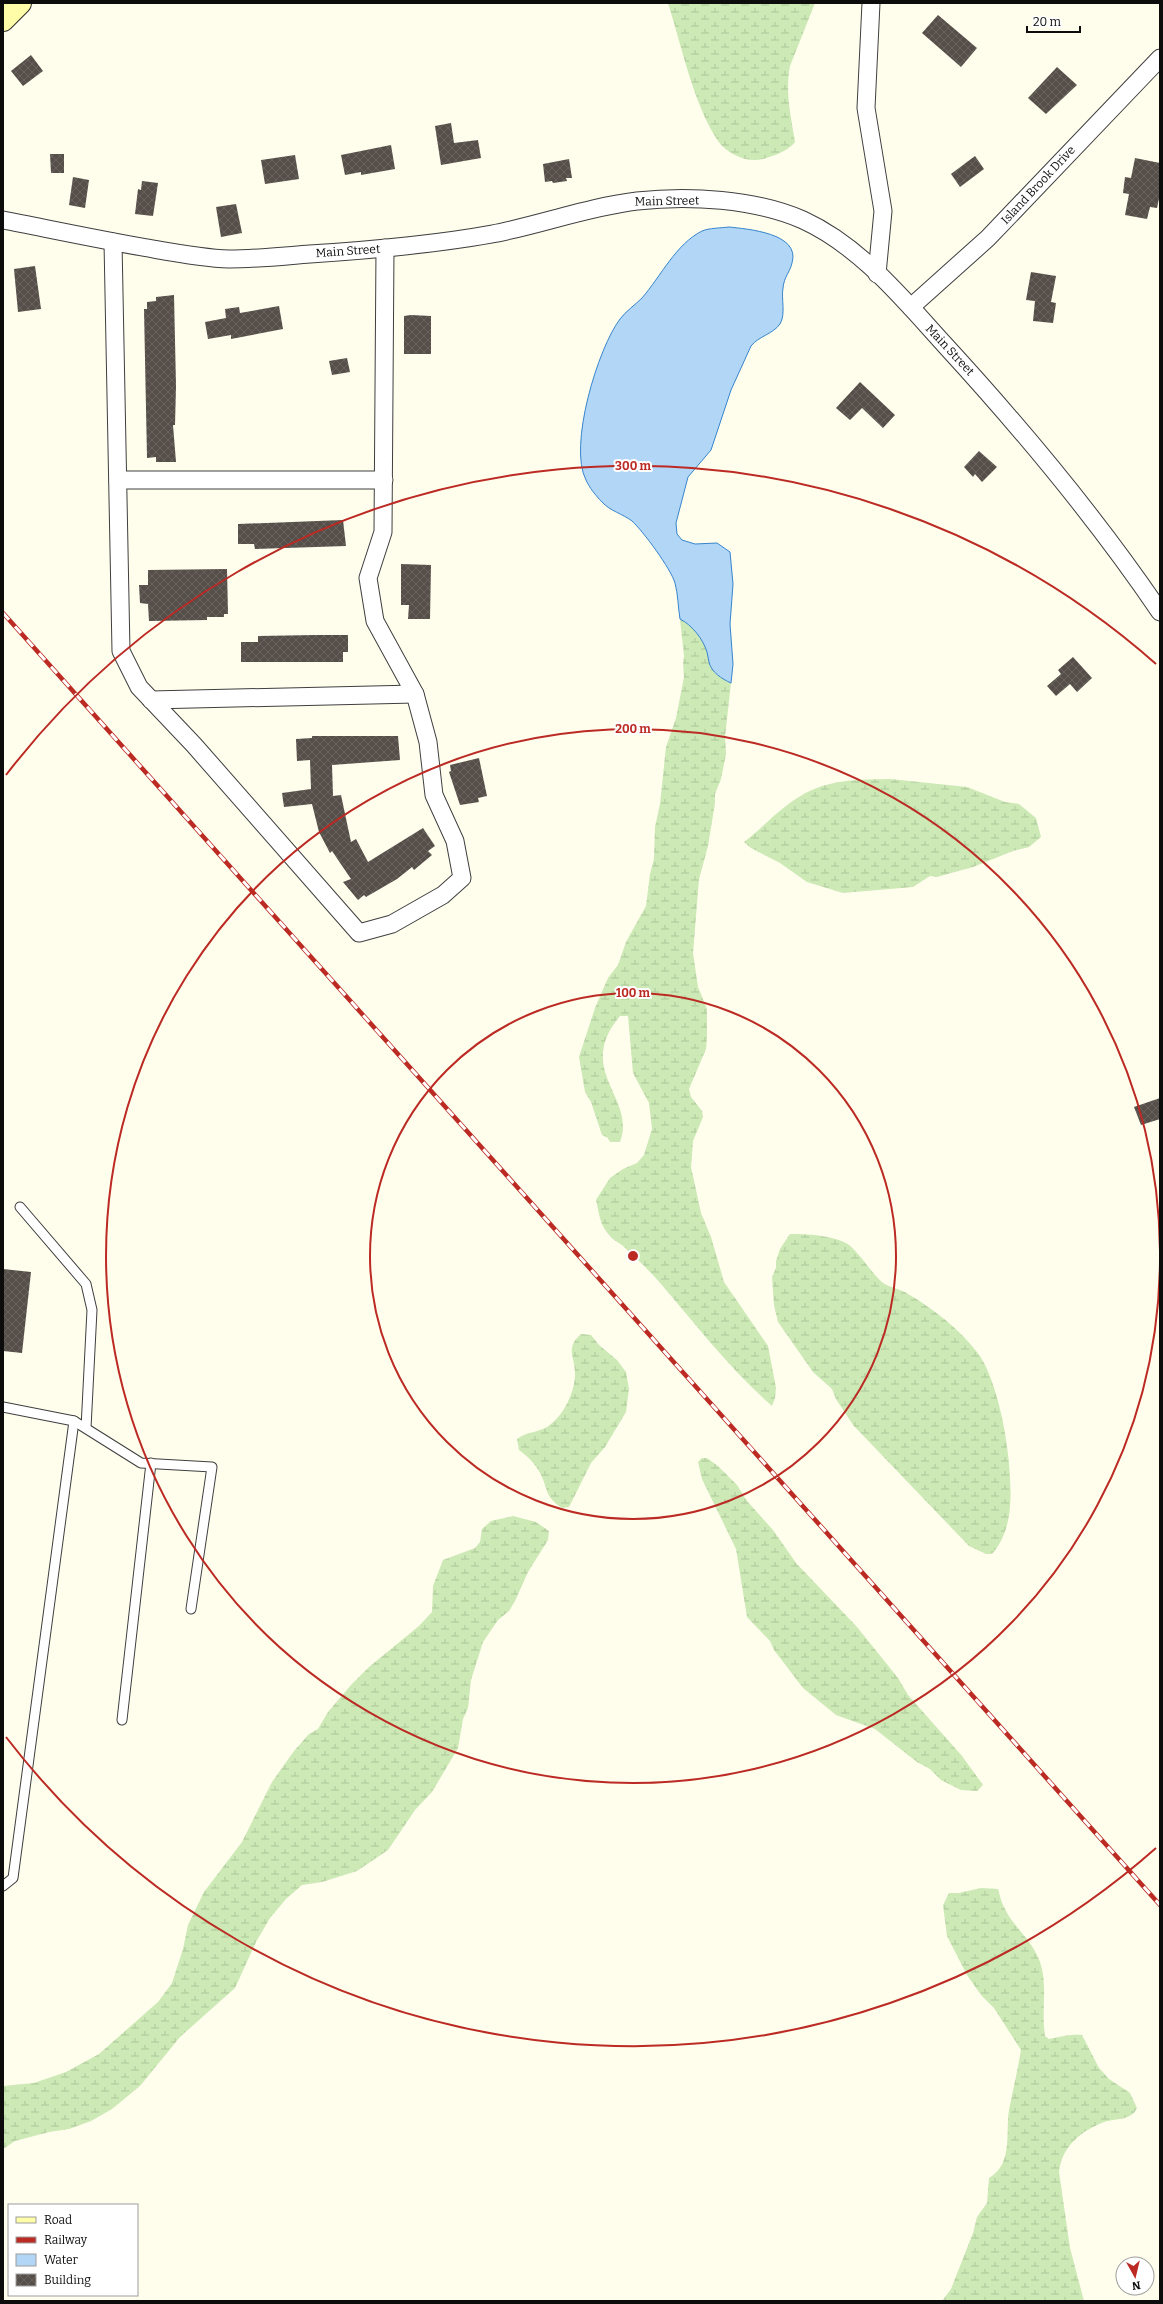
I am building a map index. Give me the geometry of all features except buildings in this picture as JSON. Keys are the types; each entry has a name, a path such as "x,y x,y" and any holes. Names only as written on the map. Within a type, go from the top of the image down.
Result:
{"main road":[{"path":"3,20 20,3"}],"street":[{"path":"871,3 866,108 883,211 876,274"},
{"name":"Island Brook Drive","path":"911,307 998,228 1160,58"},
{"name":"Main Street","path":"3,220 182,254 230,259 385,248 492,234 635,201 671,199 705,200 740,203 773,209 802,220 832,236 911,307 993,396 1059,474 1124,558 1160,612"},
{"path":"113,242 121,651 139,687 359,933 392,924 443,895 462,878 455,841 434,795 428,742 415,694 376,621 368,578 383,532 385,248"},
{"path":"118,480 384,480"},
{"path":"151,700 415,694"}],"lane":[{"path":"20,1207 86,1284 92,1310 86,1428"},
{"path":"3,1407 74,1420 141,1462 212,1467 191,1609"},
{"path":"3,1886 13,1878 74,1420"},
{"path":"122,1720 151,1463"}],"green space":[{"path":"668,3 815,3 790,66 788,95 795,142 785,151 763,159 751,160 733,154 718,141 709,126 695,92"},
{"path":"680,619 689,625 700,637 714,672 731,683 725,737 726,754 721,779 715,794 715,803 708,846 699,879 693,953 698,987 707,1009 707,1037 706,1049 689,1089 691,1097 702,1111 703,1117 693,1141 691,1167 701,1213 711,1237 724,1282 768,1346 776,1388 772,1406 714,1347 652,1274 622,1245 611,1237 602,1224 596,1200 610,1178 623,1169 637,1163 644,1155 652,1129 649,1103 633,1073 628,1016 620,1016 607,1035 603,1053 604,1068 621,1111 623,1126 620,1142 610,1142 608,1138 602,1135 591,1102 585,1092 579,1057 595,1008 608,978 618,965 626,942 646,906 650,874 654,859 655,827 660,804 666,747 676,718 684,677 684,656"},
{"path":"890,779 967,787 1005,802 1019,804 1036,818 1041,837 1029,847 1013,851 973,867 937,877 930,876 913,887 843,893 807,882 780,863 751,848 744,842 786,806 811,791 823,786 848,781"},
{"path":"790,1234 826,1237 846,1243 855,1250 883,1283 905,1292 937,1313 954,1327 977,1352 986,1367 994,1387 1006,1436 1009,1462 1010,1508 1007,1525 1001,1541 992,1554 986,1554 969,1546 853,1425 836,1399 832,1389 813,1372 778,1322 774,1305 772,1277 776,1268 776,1261 780,1249"},
{"path":"581,1334 591,1335 599,1345 617,1360 626,1372 629,1389 626,1412 605,1447 591,1463 569,1507 562,1508 552,1500 536,1466 519,1450 517,1439 521,1436 547,1427 556,1420 568,1403 573,1389 575,1376 572,1349 576,1339"},
{"path":"702,1458 707,1458 718,1466 737,1485 747,1501 773,1530 796,1563 857,1627 898,1678 908,1695 962,1756 983,1785 977,1791 961,1790 941,1780 930,1769 917,1762 875,1729 836,1715 803,1688 774,1650 770,1641 747,1617 736,1549 702,1479 698,1462"},
{"path":"513,1516 536,1522 549,1531 548,1540 528,1572 509,1611 498,1620 483,1642 471,1680 468,1708 463,1719 458,1748 432,1792 415,1810 388,1850 357,1871 322,1882 302,1885 286,1899 270,1918 256,1942 235,1988 180,2037 140,2086 112,2109 91,2121 69,2129 49,2132 15,2141 3,2149 3,2086 34,2083 66,2072 99,2054 158,2002 172,1983 183,1949 188,1925 204,1892 242,1842 272,1782 294,1751 309,1734 318,1729 328,1712 351,1685 369,1667 419,1626 432,1612 433,1586 443,1560 475,1548 480,1542 482,1529 491,1521"},
{"path":"981,1888 998,1889 1002,1903 1008,1914 1032,1946 1040,1962 1044,1980 1045,2036 1049,2039 1069,2035 1082,2035 1099,2068 1109,2079 1130,2093 1137,2108 1127,2117 1104,2122 1080,2135 1068,2147 1061,2163 1059,2172 1070,2248 1084,2301 942,2301 951,2289 973,2233 977,2217 987,2203 989,2178 997,2172 1005,2155 1007,2145 1008,2114 1021,2050 994,2008 981,1995 967,1975 947,1936 943,1905 949,1893 959,1893"}],"water":[{"path":"729,227 771,234 781,239 788,245 793,253 792,263 784,284 782,320 780,324 770,333 751,346 731,390 711,450 688,477 676,523 677,534 682,540 695,544 717,543 730,552 733,584 730,624 733,664 731,683 714,672 710,666 705,647 700,637 689,625 680,619 675,583 656,550 632,521 605,505 597,497 586,480 581,465 583,422 588,398 595,374 611,333 620,319 642,298 669,261 684,244 702,231"}],"railway":[{"path":"3,613 1160,1905"}]}
